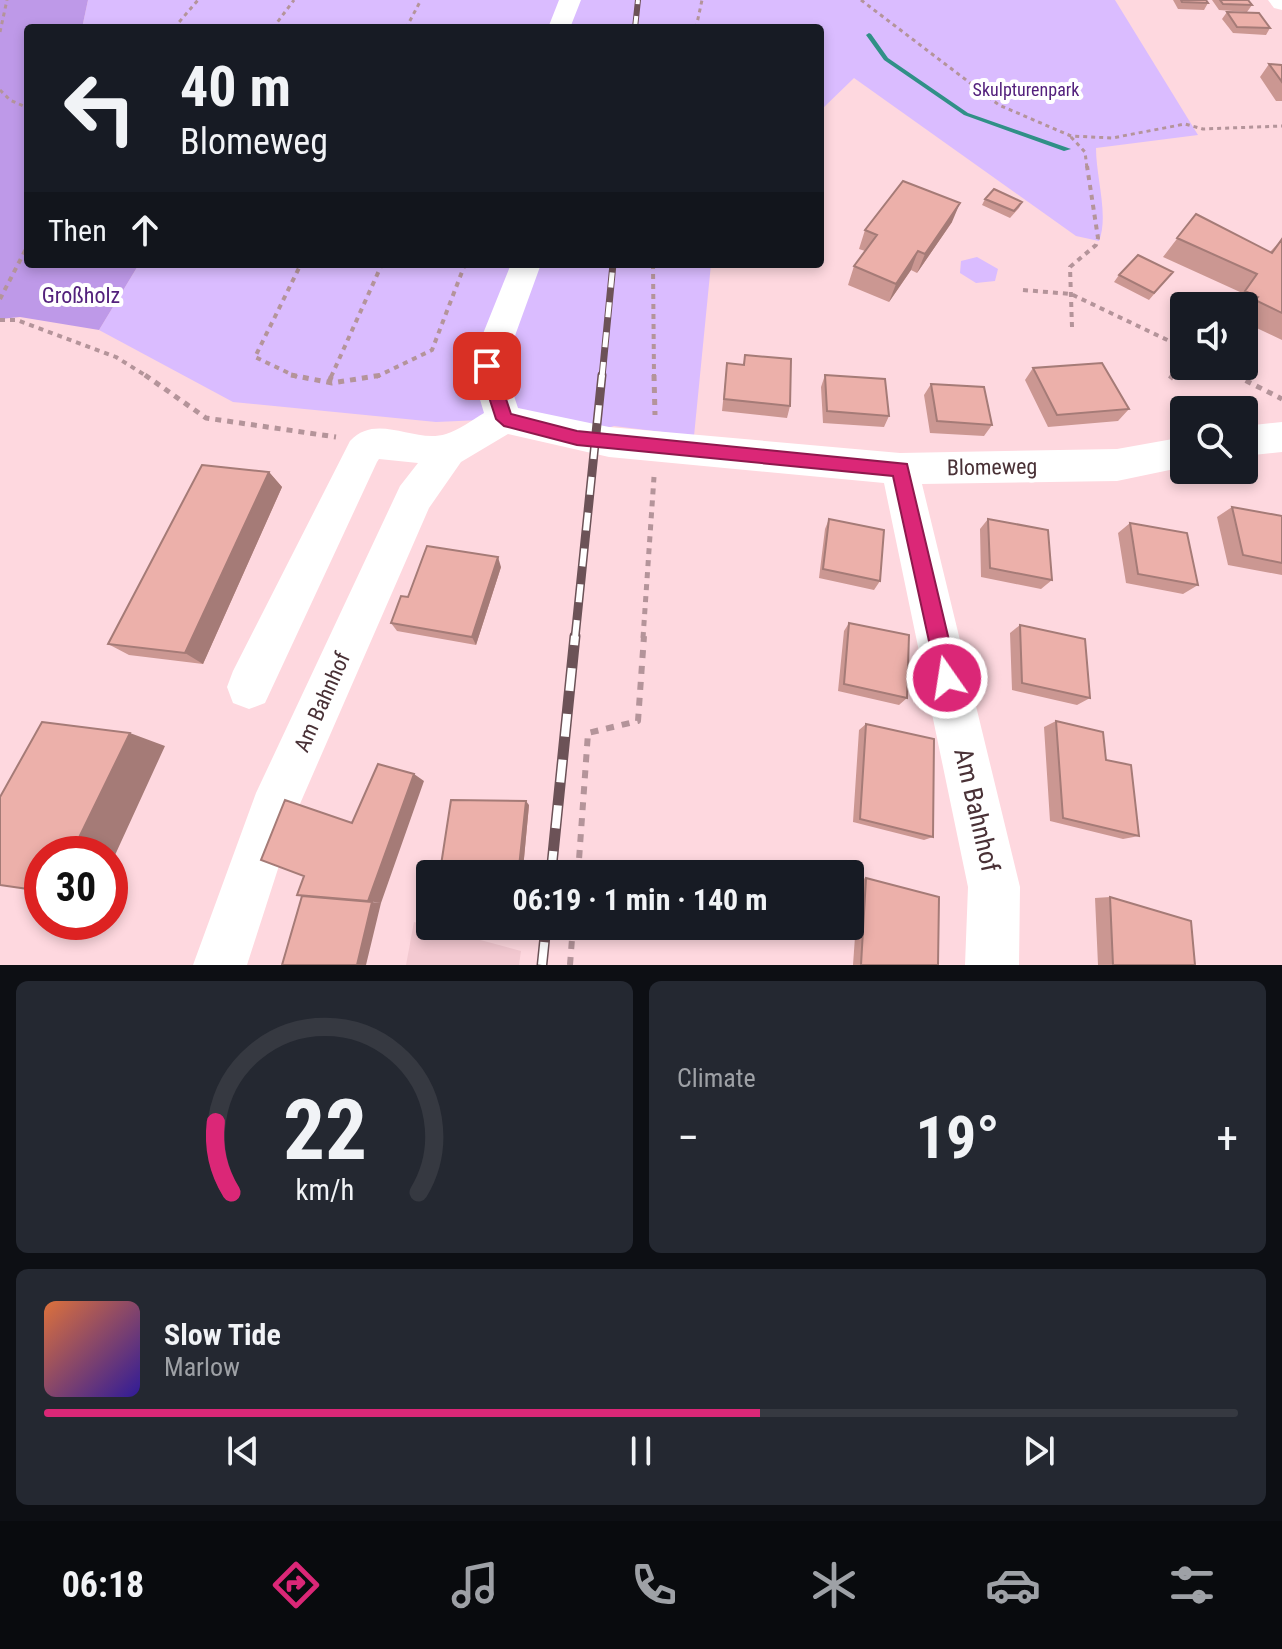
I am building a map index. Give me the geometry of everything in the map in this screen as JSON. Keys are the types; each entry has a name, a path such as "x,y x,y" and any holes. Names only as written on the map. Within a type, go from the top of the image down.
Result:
{"street":[{"path":"561,24 570,0"},
{"path":"504,419 487,366 524,268"},
{"name":"Blomeweg","path":"504,419 577,438 900,469 1117,465 1170,455"},
{"name":"Am Bahnhof","path":"220,965 273,810 414,498 448,451 504,419"},
{"path":"1258,440 1282,437"},
{"path":"249,687 363,452 371,443 448,451"},
{"name":"Am Bahnhof","path":"900,469 994,887 992,965"}],"path":[{"path":"0,32 7,0"},
{"path":"177,24 198,0"},
{"path":"276,24 294,0"},
{"path":"408,24 421,0"},
{"path":"697,24 702,0"},
{"path":"861,0 999,105 1071,136 1112,138 1185,124 1203,129 1282,126"},
{"path":"0,90 10,100 24,106"},
{"path":"1071,136 1085,152 1098,238 1096,245 1070,267 1072,327"},
{"path":"0,299 24,253"},
{"path":"299,268 255,357 279,372 353,384 389,374 433,349 463,268"},
{"path":"329,382 380,268"},
{"path":"579,860 588,733 638,721 656,446 653,268"},
{"path":"1023,290 1071,294 1170,341"},
{"path":"0,320 17,320 116,357 178,395 206,418 371,443"},
{"path":"1246,380 1282,399"},
{"path":"570,965 572,940"}],"shaded area":[{"path":"414,922 416,940 480,940 521,951 519,965 406,965"}],"green space":[{"name":"Großholz","path":"0,0 88,0 83,24 24,24 24,268 137,268 99,330 20,317 0,319"},
{"name":"Skulpturenpark","path":"88,0 1115,0 1198,135 1096,148 1103,220 1099,241 1076,236 854,78 824,107 824,24 83,24"},
{"path":"977,257 998,269 995,281 976,283 960,273 961,261"},
{"path":"137,268 711,268 694,436 614,426 577,438 504,419 436,422 233,402 99,330"}],"building":[{"path":"1206,0 1208,3 1182,2"},
{"path":"1220,0 1248,0 1252,5 1223,4"},
{"path":"1227,12 1259,13 1270,28 1237,27"},
{"path":"1269,64 1282,65 1282,82"},
{"path":"903,181 960,203 925,254 918,251 896,284 854,266 877,235 865,230"},
{"path":"994,189 1022,202 1014,211 985,199"},
{"path":"1196,214 1272,253 1282,239 1282,313 1258,301 1258,292 1245,291 1257,274 1177,238"},
{"path":"1138,255 1173,272 1154,293 1119,275"},
{"path":"745,355 791,359 790,406 724,399 727,363 744,365"},
{"path":"1102,363 1129,409 1057,415 1033,368"},
{"path":"825,375 885,379 889,416 827,411"},
{"path":"931,384 984,387 992,425 937,421"},
{"path":"202,465 269,472 185,653 108,644"},
{"path":"1232,507 1282,516 1282,563 1243,555"},
{"path":"829,519 884,530 880,581 823,569"},
{"path":"988,519 1048,530 1052,580 990,568"},
{"path":"1130,523 1187,533 1198,585 1138,574"},
{"path":"427,546 498,557 472,637 391,623 401,596 408,597"},
{"path":"849,623 909,635 907,698 844,684"},
{"path":"1020,625 1085,639 1090,698 1022,683"},
{"path":"1056,721 1103,732 1106,760 1131,765 1139,836 1063,818"},
{"path":"42,722 130,733 80,836 24,836 24,888 0,885 0,797"},
{"path":"866,724 934,739 933,837 860,819"},
{"path":"378,764 414,774 368,901 297,895 304,876 261,860 285,800 352,823"},
{"path":"451,800 526,801 520,860 442,860"},
{"path":"866,878 939,897 938,965 861,965"},
{"path":"302,896 372,902 357,965 282,965"},
{"path":"1110,897 1191,921 1195,965 1113,965"}],"waterway":[{"path":"869,35 886,59 966,114 1067,149"}],"railway":[{"path":"635,24 638,0"},
{"path":"602,377 613,268"},
{"path":"575,638 602,375"},
{"path":"552,860 575,636"},
{"path":"542,965 545,940"}],"route":[{"path":"487,366 504,419 577,438 900,469 947,678"}]}
